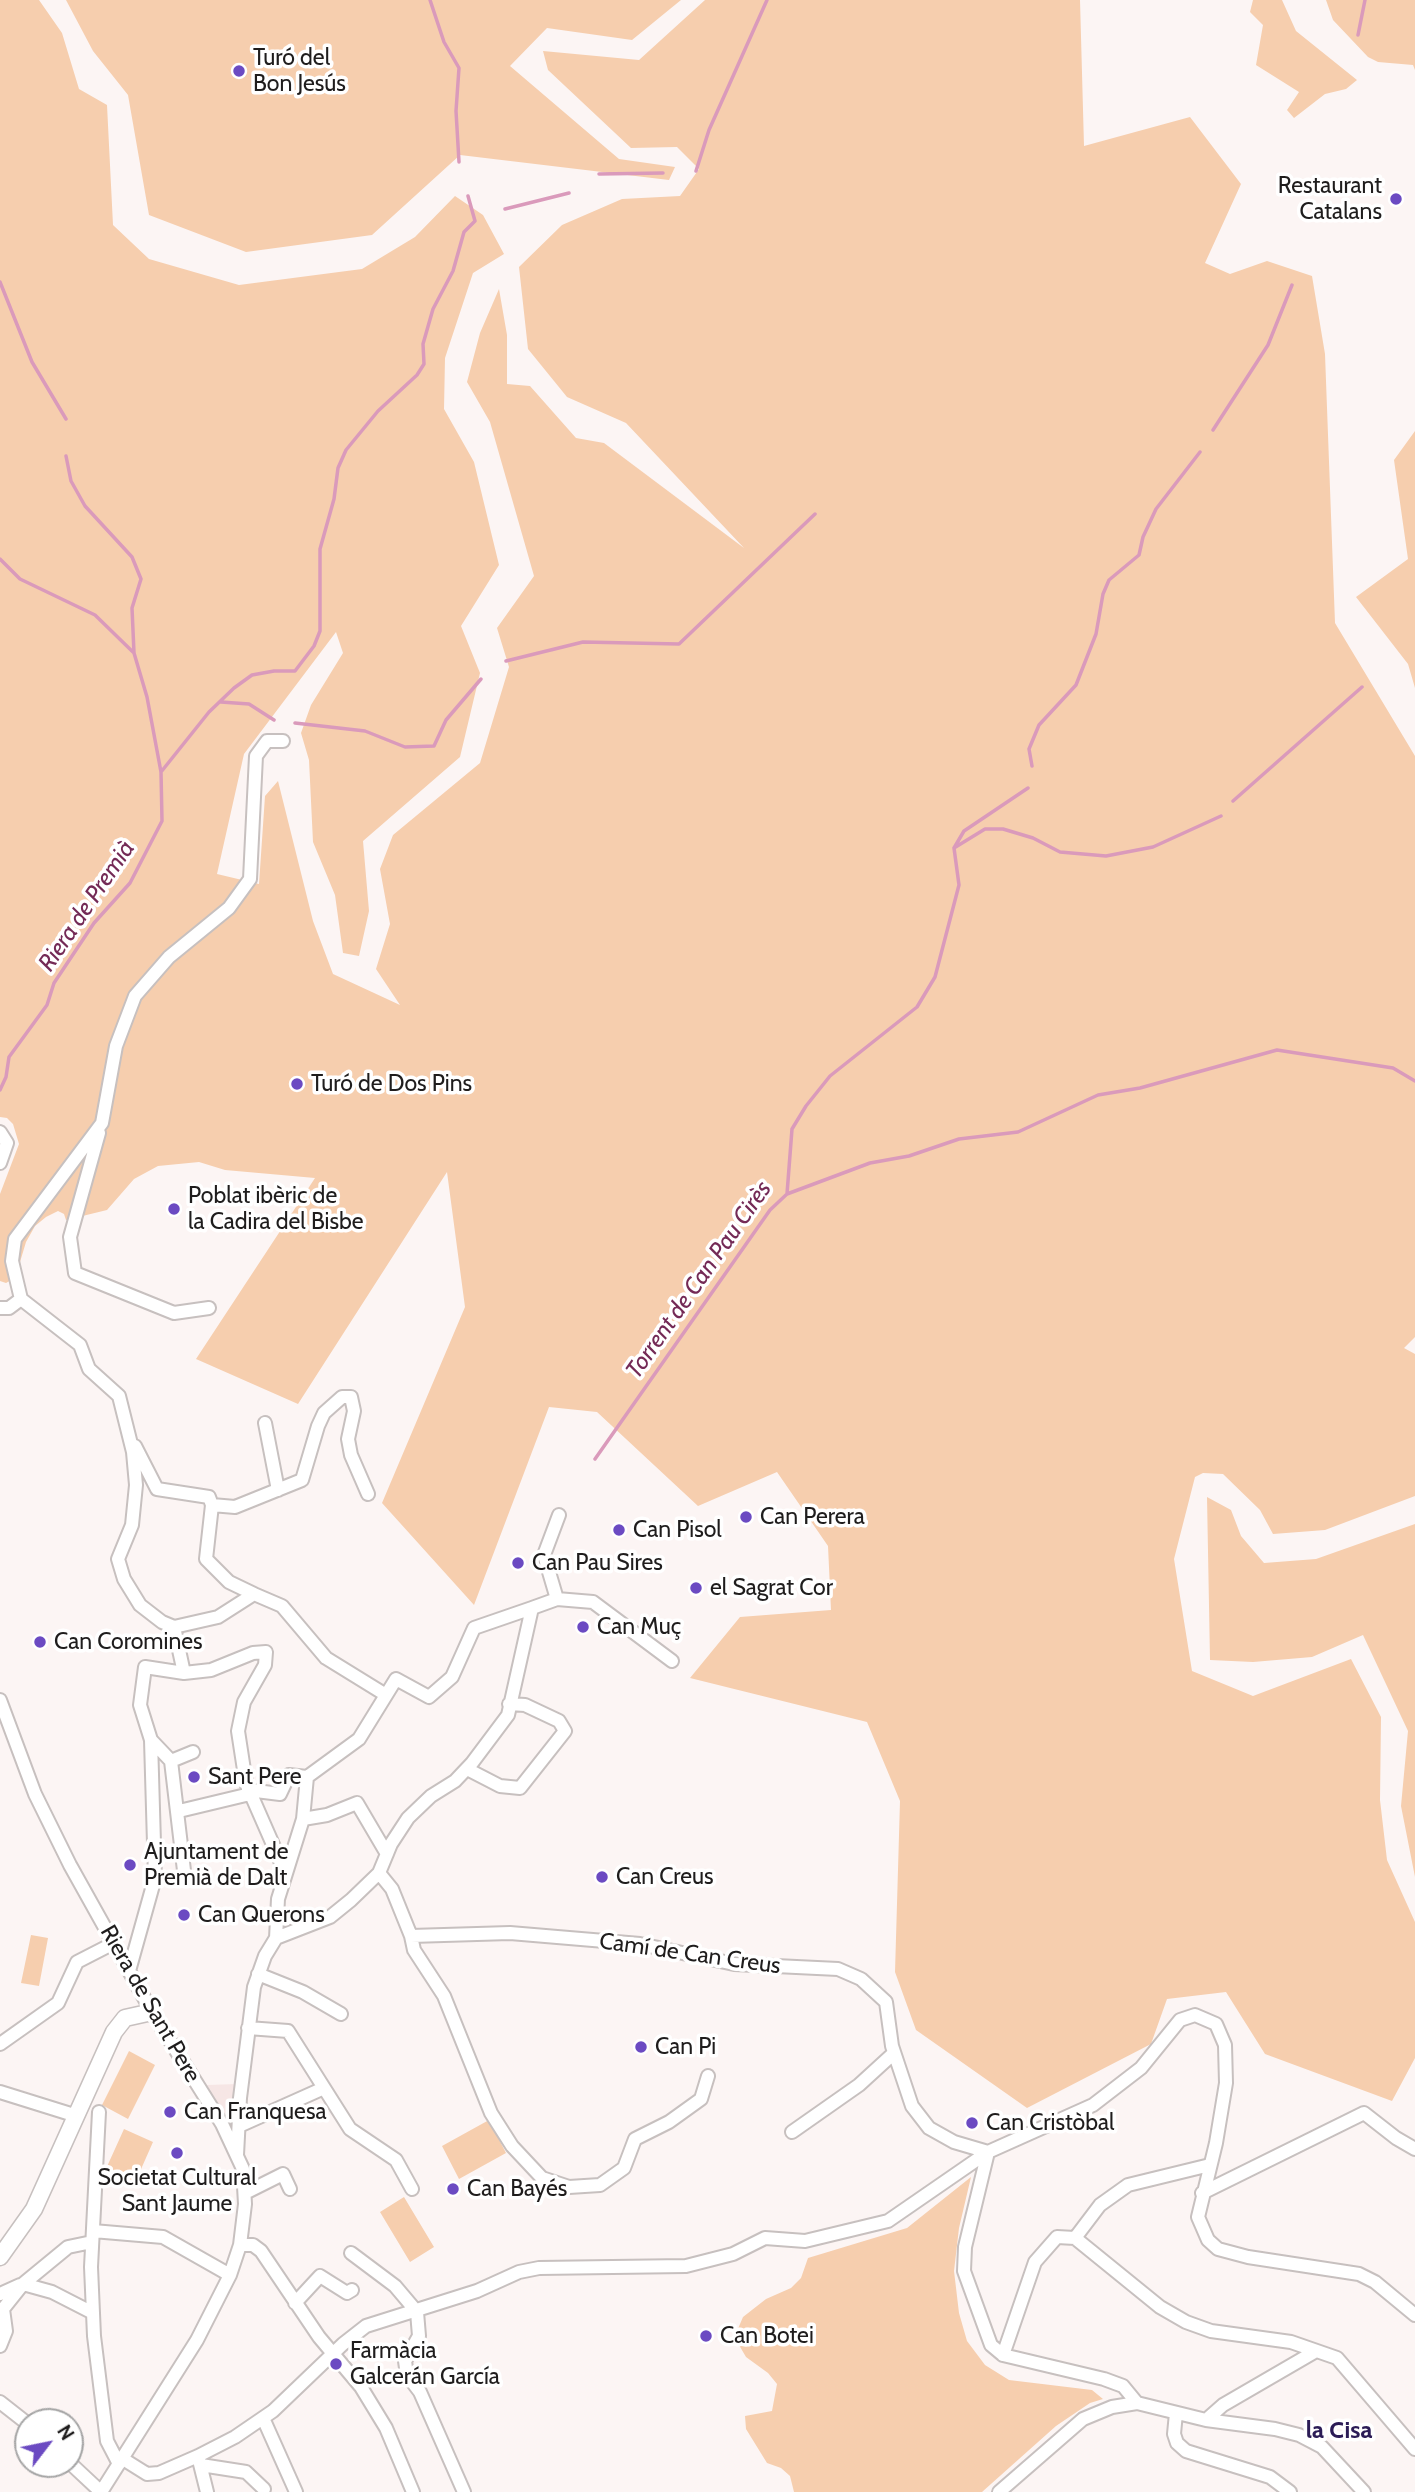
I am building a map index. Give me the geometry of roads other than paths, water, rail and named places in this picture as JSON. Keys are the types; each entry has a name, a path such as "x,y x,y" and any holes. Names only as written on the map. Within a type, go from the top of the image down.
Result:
{"street":[{"path":"209,1308 174,1313 75,1273 70,1237 102,1123 116,1046 135,996 169,957 229,908 250,879 256,756 267,741 283,741"},
{"path":"102,1123 15,1240 12,1261 21,1299 80,1345 89,1368 119,1396 129,1434 136,1485 132,1525 118,1559 124,1579 140,1605 162,1622 174,1627 218,1617 254,1594"},
{"path":"0,1132 7,1143 0,1163"},
{"path":"0,1308 9,1308 21,1299"},
{"path":"212,1504 235,1507 303,1479 324,1413 342,1397 351,1397 354,1411 348,1439 351,1455 368,1494"},
{"path":"265,1423 278,1490"},
{"path":"129,1434 157,1489 209,1497 212,1504 206,1559 229,1582 282,1606 326,1658 386,1695"},
{"path":"558,1599 544,1555 559,1515"},
{"path":"179,1811 249,1792 280,1794 289,1775 307,1777 359,1739 396,1679 429,1698 452,1678 474,1628 558,1599 593,1601 672,1661"},
{"path":"276,1938 330,1917 379,1873 408,1818 467,1769 508,1715 532,1608"},
{"path":"174,1627 184,1673"},
{"path":"129,1971 155,1878 151,1740 140,1705 145,1667 184,1673 211,1670 253,1653 266,1653 265,1665 244,1702 238,1731 249,1792 285,1872"},
{"name":"Riera de Sant Pere","path":"0,1700 35,1794 129,1971 222,2124 243,2169 245,2193 240,2245 230,2275 197,2340 101,2492"},
{"path":"467,1769 500,1786 520,1788 529,1780 565,1731 559,1721 525,1705 509,1704"},
{"path":"151,1740 171,1761 185,1879"},
{"path":"171,1761 193,1752"},
{"path":"237,2157 248,2028 258,1974 276,1938 278,1899 303,1819 307,1777"},
{"path":"303,1819 327,1815 357,1803 387,1854"},
{"path":"379,1873 392,1889 414,1950 444,1996 491,2113 512,2146 542,2178 569,2187 600,2185 624,2168 635,2139 668,2122 701,2099 708,2076"},
{"name":"Camí de Can Creus","path":"411,1936 510,1933 640,1944 734,1964 838,1969 862,1979 886,2002 894,2053 912,2106 929,2128 954,2142 988,2152"},
{"path":"0,2044 58,2003 77,1962 114,1943"},
{"path":"258,1974 303,1992 341,2014"},
{"path":"0,2257 34,2209 114,2032 125,2018 152,2012"},
{"path":"99,2112 93,2236 93,2314 107,2441 121,2462 146,2474 159,2473 199,2461 263,2418 366,2326 417,2312 539,2268 686,2266 733,2254 765,2238 805,2241 888,2221 988,2152 1093,2105 1141,2068 1180,2020 1195,2015 1216,2024 1225,2045 1226,2083 1198,2217 1208,2240 1218,2249 1359,2274 1376,2282 1415,2315"},
{"path":"248,2028 288,2031 350,2129 396,2160 412,2189"},
{"path":"792,2132 859,2085 894,2053"},
{"path":"239,2126 324,2088"},
{"path":"0,2092 77,2116"},
{"path":"1202,2193 1364,2113 1415,2149"},
{"path":"988,2152 965,2246 964,2272 991,2345 1003,2356 1124,2386 1137,2403"},
{"path":"1075,2238 1100,2205 1128,2185 1210,2165"},
{"path":"245,2193 283,2174 290,2189"},
{"path":"0,2346 6,2331 2,2309 23,2284 68,2247 93,2236 163,2237 230,2275"},
{"path":"1003,2356 1035,2262 1057,2237 1075,2238 1160,2307 1186,2322 1212,2331 1291,2342 1337,2358 1415,2449"},
{"path":"240,2245 253,2245 261,2251 295,2303 380,2417 413,2492"},
{"path":"351,2253 395,2286 417,2312 419,2336 405,2361 407,2375 420,2392 464,2492"},
{"path":"295,2303 320,2276 347,2293 352,2290"},
{"path":"0,2294 23,2284 52,2292 93,2314"},
{"path":"1206,2420 1223,2404 1316,2351"},
{"path":"0,2402 14,2413"},
{"path":"999,2492 1083,2419 1112,2407 1137,2403 1206,2420 1275,2429 1312,2441 1338,2462 1364,2492"},
{"path":"1176,2413 1174,2434 1186,2451 1270,2477 1290,2492"},
{"path":"263,2418 296,2492"},
{"path":"199,2461 246,2472 264,2488"},
{"path":"199,2461 207,2492"},
{"path":"84,2476 101,2492"}],"waterway":[{"path":"430,0 444,42 459,68 456,111 459,162"},
{"path":"696,171 709,130 767,0"},
{"path":"1358,35 1365,0"},
{"path":"599,174 663,173"},
{"path":"505,209 569,193"},
{"path":"161,772 209,712 234,688 252,675 295,671 314,646 320,631 320,549 334,499 338,468 346,450 378,411 417,375 424,364 423,344 433,309 453,271 464,232 475,221 468,196"},
{"path":"0,282 32,362 66,419"},
{"name":"Torrent de Can Pau Cirès","path":"1213,430 1268,345 1292,285"},
{"name":"Torrent de Can Pau Cirès","path":"1032,766 1029,749 1039,725 1076,685 1096,634 1103,594 1109,580 1139,555 1143,537 1156,509 1200,452"},
{"name":"Riera de Premià","path":"0,1090 6,1077 9,1057 47,1005 54,983 94,923 130,883 162,821 161,772 147,697 134,653 132,608 141,579 132,557 85,506 71,481 66,456"},
{"path":"506,661 583,642 679,644 815,514"},
{"path":"0,559 20,579 95,615 134,653"},
{"path":"295,723 365,731 405,747 434,746 446,720 481,679"},
{"path":"1233,801 1362,687"},
{"path":"221,702 249,704 274,720"},
{"name":"Torrent de Can Pau Cirès","path":"595,1459 770,1210 787,1194 792,1129 806,1106 830,1076 917,1007 935,977 959,885 954,848 964,831 1028,788"},
{"path":"954,848 985,829 1003,829 1033,838 1060,852 1106,856 1153,847 1221,816"},
{"path":"787,1194 870,1163 909,1156 959,1139 1018,1132 1098,1095 1140,1088 1277,1050 1393,1068 1415,1081"}],"place":[{"name":"Turó del Bon Jesús","path":"239,71"},
{"name":"Restaurant Catalans","path":"1396,199"},
{"name":"Turó de Dos Pins","path":"297,1084"},
{"name":"Poblat ibèric de la Cadira del Bisbe","path":"174,1209"},
{"name":"Can Perera","path":"746,1517"},
{"name":"Can Pisol","path":"619,1530"},
{"name":"Can Pau Sires","path":"518,1563"},
{"name":"el Sagrat Cor","path":"696,1588"},
{"name":"Can Muç","path":"583,1627"},
{"name":"Can Coromines","path":"40,1642"},
{"name":"Sant Pere","path":"194,1777"},
{"name":"Ajuntament de Premià de Dalt","path":"130,1865"},
{"name":"Can Creus","path":"602,1877"},
{"name":"Can Querons","path":"184,1915"},
{"name":"Can Pi","path":"641,2047"},
{"name":"Can Franquesa","path":"170,2112"},
{"name":"Can Cristòbal","path":"972,2123"},
{"name":"Societat Cultural Sant Jaume","path":"177,2153"},
{"name":"Can Bayés","path":"453,2189"},
{"name":"Can Botei","path":"706,2336"},
{"name":"Farmàcia Galcerán García","path":"336,2364"}],"district":[{"name":"la Cisa","path":"1339,2431"}]}
